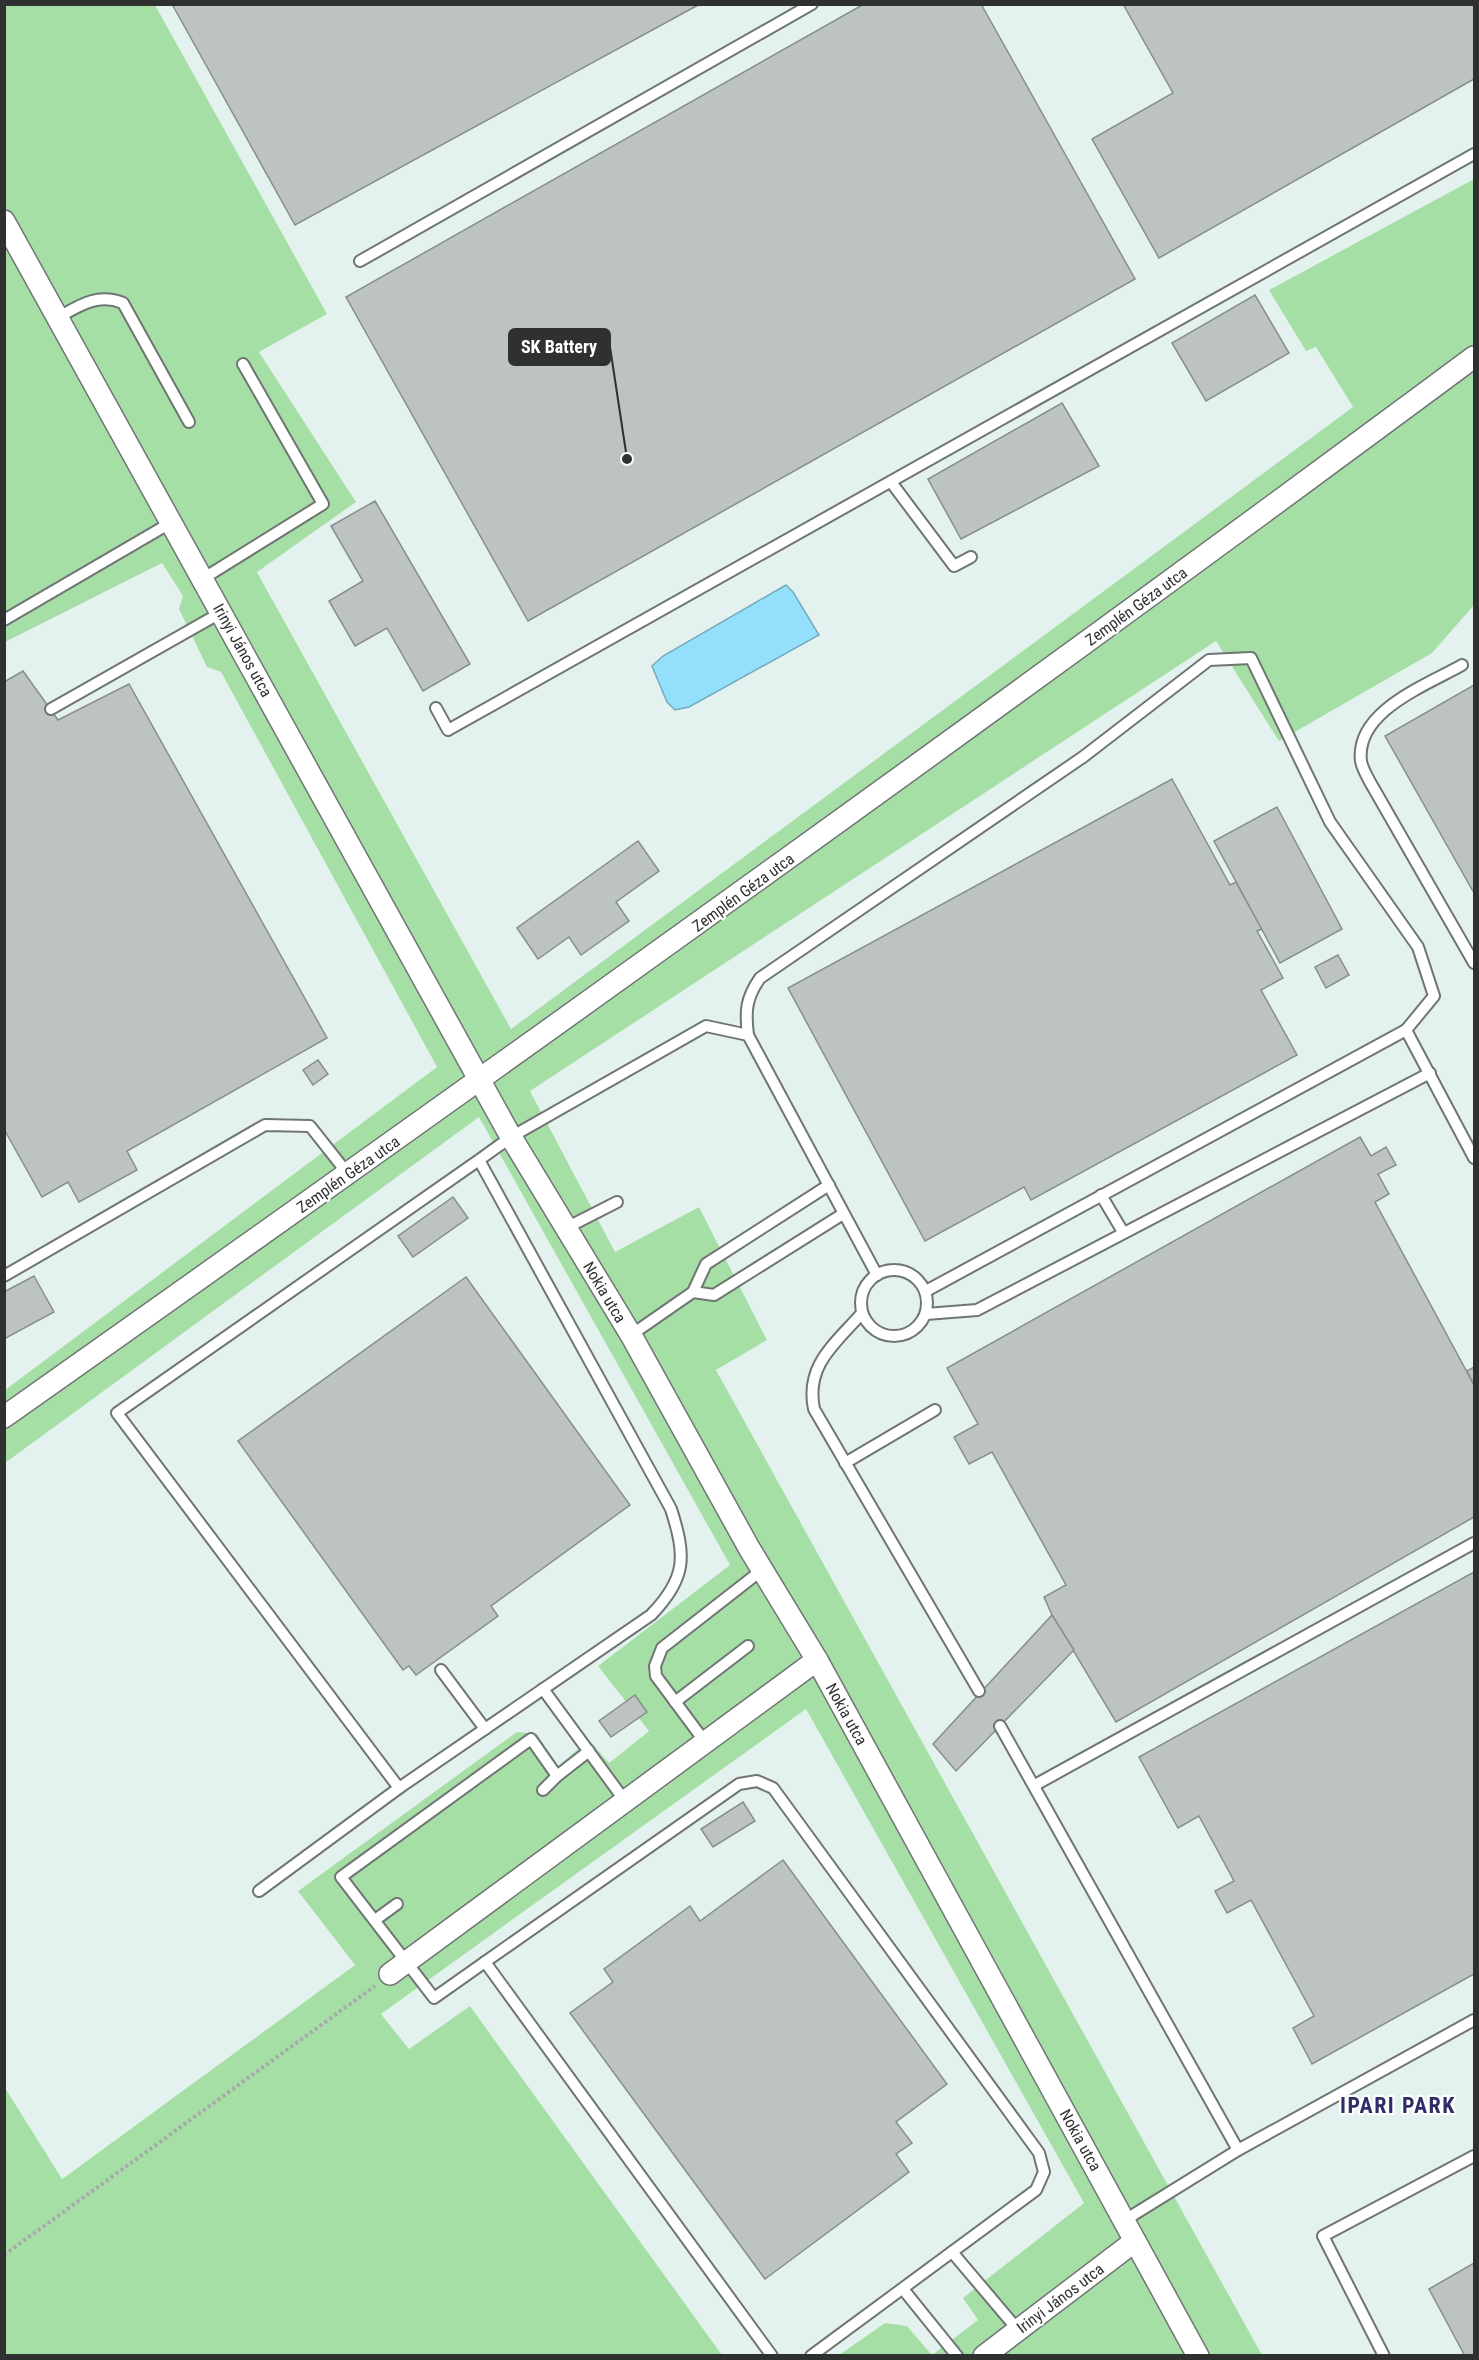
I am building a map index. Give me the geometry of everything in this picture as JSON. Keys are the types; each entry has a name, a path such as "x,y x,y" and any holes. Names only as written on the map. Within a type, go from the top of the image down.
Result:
{"street":[{"name":"Irinyi János utca","path":"4,221 204,578 480,1081"},
{"name":"Zemplén Géza utca","path":"4,1417 480,1081 887,788 1474,357"},
{"name":"Nokia utca","path":"480,1081 511,1137 631,1335 762,1570 817,1660 1198,2355"},
{"path":"390,1974 817,1660"},
{"name":"Irinyi János utca","path":"984,2355 1135,2241"}],"lane":[{"path":"360,261 812,4"},
{"path":"436,708 448,730 1474,154"},
{"path":"59,317 88,301 105,298 123,303 189,422"},
{"path":"204,578 323,504 243,364"},
{"path":"891,482 954,566 971,557"},
{"path":"4,620 172,522"},
{"path":"51,709 222,612"},
{"path":"877,1275 748,1035 745,1011 747,999 760,978 1083,757 1209,660 1251,658 1330,822 1418,947 1434,996 1406,1030 926,1291"},
{"path":"1462,665 1382,712 1368,728 1363,742 1361,762 1370,783 1474,963"},
{"path":"1464,944 1474,938"},
{"path":"399,1788 117,1413 511,1137 706,1026 748,1035"},
{"path":"1406,1030 1474,1158"},
{"path":"926,1314 977,1310 1430,1074"},
{"path":"4,1276 265,1125 310,1126 348,1174"},
{"path":"1463,1138 1474,1132"},
{"path":"259,1891 399,1788 651,1615 669,1596 680,1569 682,1542 671,1509 478,1160"},
{"path":"631,1335 693,1292 706,1264 829,1185"},
{"path":"1101,1195 1123,1232"},
{"path":"566,1228 617,1202"},
{"path":"693,1292 714,1295 843,1214"},
{"path":"862,1314 875,1331 894,1337 914,1330 926,1314 928,1302 926,1291 920,1281 899,1270 877,1275 863,1293 862,1314 817,1365 812,1378 811,1394 814,1409 979,1691"},
{"path":"845,1463 935,1410"},
{"path":"1035,1785 1474,1543"},
{"path":"705,1742 656,1676 656,1666 662,1648 762,1570"},
{"path":"675,1702 748,1646"},
{"path":"441,1670 485,1729"},
{"path":"543,1689 625,1801"},
{"path":"1000,1726 1238,2150"},
{"path":"557,1776 531,1739 340,1877 408,1961 434,1998 739,1784 757,1781 773,1788 1039,2153 1044,2172 1036,2190 811,2355"},
{"path":"543,1790 589,1751"},
{"path":"375,1920 397,1904"},
{"path":"484,1962 772,2355"},
{"path":"1125,2220 1238,2150 1474,2020"},
{"path":"1384,2355 1323,2236 1474,2156"},
{"path":"952,2253 1018,2330"},
{"path":"903,2289 957,2355"},
{"path":"1374,2355 1378,2342"}],"path":[{"path":"4,2255 390,1974"}],"shaded area":[{"path":"155,5 1474,5 1474,179 1269,290 1306,351 1316,347 1353,407 511,1029 257,571 356,502 259,352 327,314"},
{"path":"162,562 183,596 207,667 221,672 437,1067 5,1390 5,642"},
{"path":"1474,605 1474,2355 1262,2355 716,1370 767,1340 699,1207 615,1253 530,1091 1217,640"},
{"path":"479,1116 730,1565 598,1666 649,1730 609,1763 558,1766 537,1734 298,1890 355,1965 61,2179 5,2086 5,1463"},
{"path":"806,1709 1084,2203 964,2298 979,2320 932,2355 907,2326 885,2323 839,2355 722,2355 470,2006 409,2049 381,2014"}],"green space":[{"path":"5,5 155,5 327,314 259,352 356,502 257,572 511,1029 1353,407 1316,347 1306,351 1269,290 1474,179 1474,605 1432,653 1279,741 1216,641 530,1091 615,1252 699,1207 767,1340 716,1370 1262,2355 932,2355 978,2320 963,2298 1084,2203 806,1709 381,2014 409,2049 470,2006 722,2355 5,2355 4,2086 62,2179 355,1965 298,1891 517,1732 537,1734 558,1766 589,1740 609,1763 649,1731 598,1666 730,1565 479,1117 5,1463 5,1390 437,1067 221,672 207,667 179,609 183,596 162,563 5,642"},
{"path":"885,2323 907,2326 932,2355 839,2355"}],"water":[{"path":"786,585 793,592 819,635 689,707 675,710 667,702 652,666 663,656"}],"building":[{"path":"172,4 700,4 295,225"},
{"path":"864,4 981,4 1135,279 528,621 346,297"},
{"path":"1123,4 1474,4 1474,79 1159,258 1092,139 1173,93"},
{"path":"1255,295 1289,353 1206,401 1172,343"},
{"path":"1062,403 1099,466 961,539 928,479"},
{"path":"375,501 470,664 423,691 387,628 355,646 329,601 363,581 331,526"},
{"path":"23,671 58,720 129,684 327,1038 127,1151 137,1170 79,1202 68,1182 42,1197 4,1129 4,682"},
{"path":"1474,685 1474,893 1385,736"},
{"path":"1172,779 1230,885 1236,882 1262,929 1257,931 1283,978 1261,990 1297,1055 1031,1200 1024,1187 925,1241 788,988"},
{"path":"1277,807 1342,929 1280,963 1214,841"},
{"path":"638,841 659,871 616,902 629,921 581,955 569,937 538,959 517,928"},
{"path":"1338,955 1349,975 1326,988 1315,967"},
{"path":"318,1060 328,1074 313,1085 303,1070"},
{"path":"1360,1137 1371,1156 1386,1147 1396,1165 1378,1174 1389,1194 1375,1202 1474,1385 1474,1517 1116,1722 1052,1615 1044,1597 1066,1585 992,1452 969,1464 954,1437 978,1424 947,1368"},
{"path":"453,1197 468,1218 413,1257 398,1236"},
{"path":"34,1276 54,1312 4,1339 4,1292"},
{"path":"466,1277 630,1505 491,1606 498,1616 416,1675 409,1666 403,1670 238,1441"},
{"path":"1474,1367 1474,1385 1467,1371"},
{"path":"1474,1572 1474,1974 1312,2064 1293,2028 1314,2016 1251,1900 1227,1913 1215,1891 1234,1881 1199,1816 1178,1828 1139,1757"},
{"path":"1052,1615 1074,1650 956,1771 933,1744"},
{"path":"635,1695 647,1712 611,1737 599,1721"},
{"path":"743,1802 755,1821 713,1847 701,1829"},
{"path":"783,1860 947,2084 896,2122 912,2143 896,2154 909,2172 765,2279 570,2013 613,1982 604,1969 690,1906 700,1921"},
{"path":"1474,2263 1474,2356 1465,2356 1429,2289"}],"place":[{"name":"SK Battery","path":"627,459"}],"district":[{"name":"IPARI PARK","path":"1398,2105"}]}
